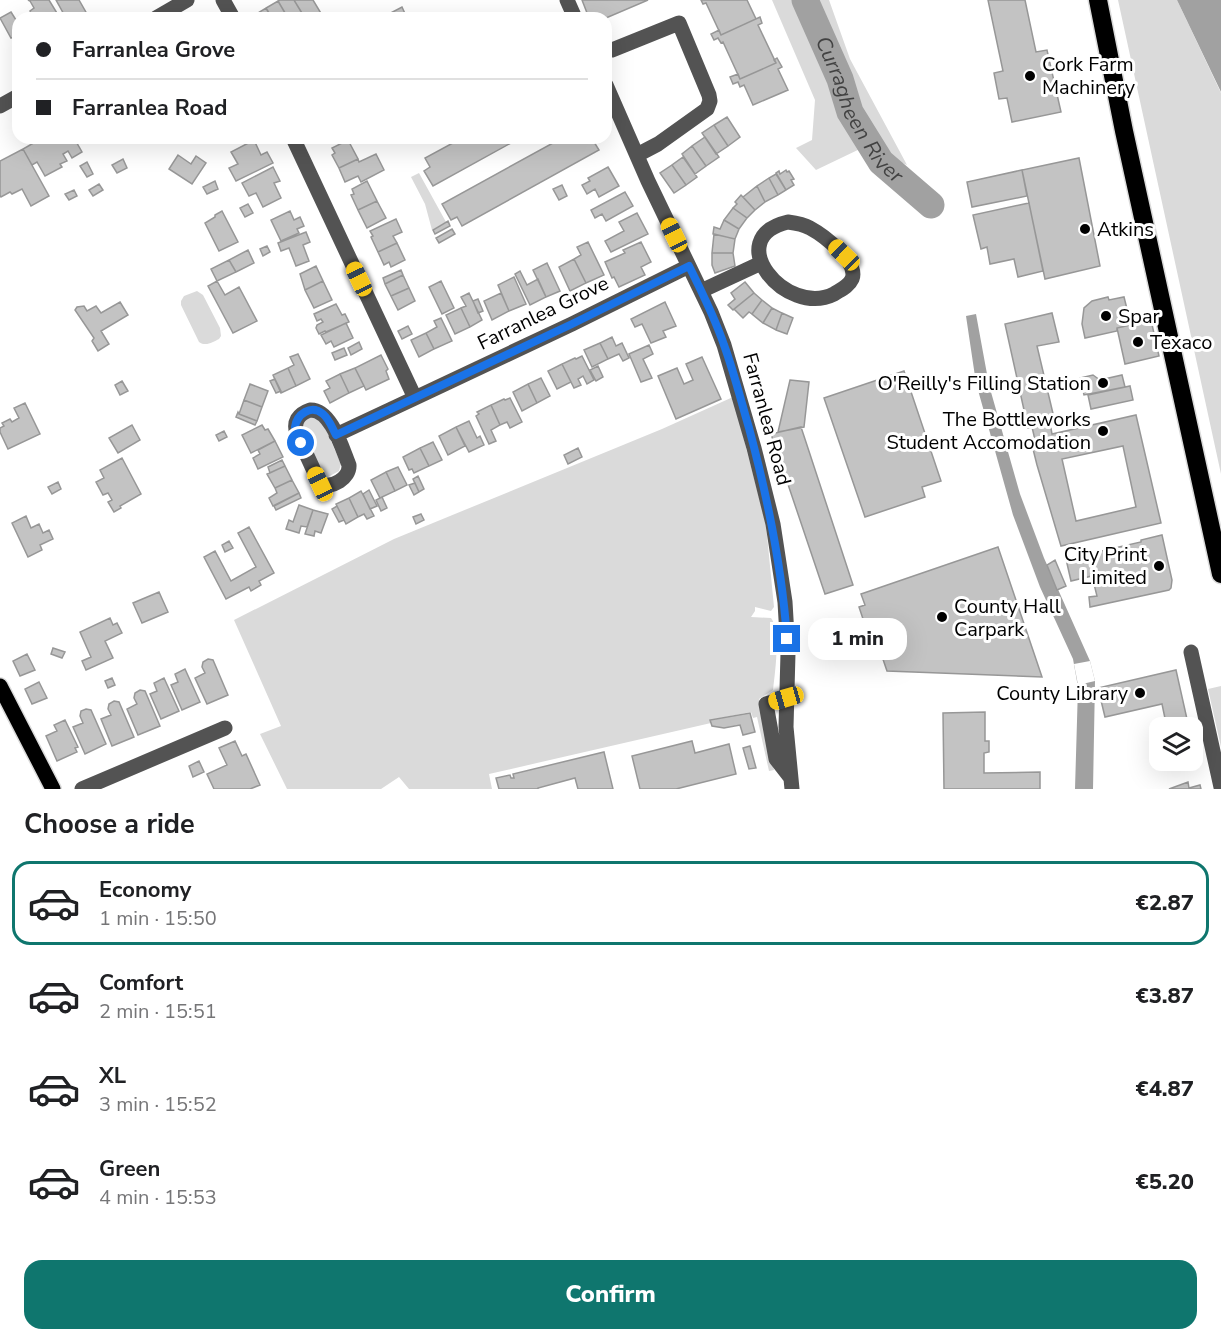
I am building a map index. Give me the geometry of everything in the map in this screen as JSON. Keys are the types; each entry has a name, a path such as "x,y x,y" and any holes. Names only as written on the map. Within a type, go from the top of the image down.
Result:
{"highway":[{"path":"1098,0 1124,131 1221,574"}],"main road":[{"path":"0,686 53,789"}],"street":[{"path":"166,12 187,0"},
{"path":"612,50 679,23 709,95 707,109 658,144 637,155"},
{"name":"Farranlea Road","path":"612,99 724,345 756,456 773,524 785,610 788,652 786,727 791,783"},
{"path":"296,144 415,398"},
{"path":"788,222 796,223 810,228 828,240 848,261 853,277 836,293 810,299 775,282 760,263 760,244 771,228 788,222"},
{"path":"701,291 760,263"},
{"name":"Farranlea Grove","path":"336,435 689,266"},
{"path":"315,410 328,419 336,435 350,470 345,477 325,486 320,484 297,434 296,422 305,412 315,410"},
{"path":"1191,652 1221,787"},
{"path":"82,789 225,728"}],"shaded area":[{"path":"772,0 829,0 850,59 907,165 864,147 816,170 796,148 812,140 815,100"},
{"path":"1118,0 1177,0 1221,93 1221,474"},
{"path":"1177,0 1221,0 1221,92"},
{"path":"419,173 446,222 432,230 425,204 411,177"},
{"path":"197,291 203,295 220,328 221,336 212,343 199,342 181,305 184,296"},
{"path":"976,314 989,385 1020,494 1044,558 1090,661 1095,681 1093,789 1075,789 1078,687 1073,659 1040,587 1013,515 976,383 966,316"},
{"path":"733,397 766,525 774,607 771,611 755,607 751,617 771,618 776,632 773,690 759,699 774,770 769,771 757,717 753,718 751,712 489,774 492,789 409,789 399,777 381,789 287,789 260,734 281,726 234,620 394,539 662,429"},
{"path":"312,415 324,425 341,464 339,471 328,477 324,477 301,431 303,421"},
{"path":"1221,686 1221,747 1208,689"}],"pier":[{"path":"1090,661 1095,681 1078,685 1074,664"}],"building":[{"path":"28,0 49,0 56,12 30,12 34,8"},
{"path":"56,0 79,0 86,12 63,12"},
{"path":"294,0 301,12 284,12 278,1"},
{"path":"294,0 313,0 320,12 301,12"},
{"path":"582,0 648,0 612,15 612,12 587,12"},
{"path":"701,0 747,0 756,19 721,35 706,3 703,4"},
{"path":"988,0 1025,0 1036,52 1047,50 1061,112 1012,122 1007,98 999,99 994,73 1003,71"},
{"path":"278,1 284,12 268,12 266,8"},
{"path":"402,7 404,12 392,12"},
{"path":"11,12 12,14 12,38 11,38 0,18"},
{"path":"760,17 762,23 758,25 776,63 740,79 723,42 721,43 718,38 714,40 711,34 719,30 721,35"},
{"path":"777,58 782,67 778,69 788,90 753,105 744,85 740,87 738,82 733,84 730,77 738,74 740,79 776,63 774,60"},
{"path":"727,117 740,137 728,146 714,125"},
{"path":"714,125 728,146 716,154 702,133"},
{"path":"705,137 719,157 706,166 692,146"},
{"path":"32,144 77,144 82,152 72,158 68,151 63,154 67,161 60,164 62,167 45,176 37,162 32,165 23,149"},
{"path":"246,144 256,144 261,155 267,152 273,163 236,181 229,168 238,164 231,152"},
{"path":"340,144 350,144 358,159 339,168 332,155 335,153 332,148"},
{"path":"451,144 509,144 433,186 424,171 430,167 425,158"},
{"path":"551,144 595,144 599,150 462,226 457,217 451,220 442,204"},
{"path":"692,146 706,166 695,174 682,154"},
{"path":"23,149 49,196 31,206 22,189 1,197 0,195 0,161"},
{"path":"376,154 384,170 361,182 358,176 345,182 339,168"},
{"path":"178,155 191,164 196,156 206,163 192,184 169,169"},
{"path":"683,157 697,177 686,185 672,165"},
{"path":"1079,158 1100,266 1045,279 1022,170"},
{"path":"123,159 127,168 117,173 112,165"},
{"path":"87,162 93,174 87,177 80,166"},
{"path":"672,165 686,185 674,193 660,173"},
{"path":"273,167 280,181 274,183 281,198 263,207 256,193 249,196 242,183"},
{"path":"608,167 619,186 599,197 595,189 587,194 582,185 590,181 588,178"},
{"path":"786,170 794,179 791,180 794,185 786,190 776,173 779,171 780,174"},
{"path":"1022,170 1027,196 972,207 967,182"},
{"path":"776,174 786,190 778,195 769,178"},
{"path":"769,178 778,195 765,202 757,186"},
{"path":"215,181 218,189 207,194 203,187"},
{"path":"367,181 377,201 358,210 351,195 354,194 352,189"},
{"path":"99,184 103,190 93,196 89,190"},
{"path":"562,185 567,196 559,200 553,189"},
{"path":"757,186 765,202 755,210 743,197"},
{"path":"74,190 77,196 69,200 65,194"},
{"path":"625,192 633,206 606,221 602,214 595,218 591,210"},
{"path":"741,195 755,210 747,218 733,208"},
{"path":"377,201 386,218 367,228 358,210"},
{"path":"1029,203 1043,271 1018,277 1014,259 990,264 987,247 981,249 973,215"},
{"path":"248,204 253,213 245,217 240,208"},
{"path":"733,208 747,218 739,229 724,220"},
{"path":"222,211 238,242 219,251 205,223"},
{"path":"290,211 294,220 300,217 304,226 297,229 299,233 281,241 271,220"},
{"path":"637,213 648,234 611,252 605,241 624,231 619,222"},
{"path":"396,219 402,232 393,236 397,243 378,252 370,231"},
{"path":"724,220 739,229 735,239 713,234 714,227 720,229"},
{"path":"448,221 450,226 435,234 433,230"},
{"path":"452,229 455,234 439,243 436,238"},
{"path":"306,232 310,242 303,245 309,261 296,266 289,248 281,251 278,243"},
{"path":"714,234 735,239 733,253 712,253"},
{"path":"588,242 604,275 586,283 574,259 581,255 577,247"},
{"path":"641,242 651,262 641,267 645,275 619,287 605,262 625,253 623,250"},
{"path":"397,243 405,260 391,267 389,262 384,265 378,252"},
{"path":"267,246 270,252 263,256 260,249"},
{"path":"248,250 254,263 236,272 229,260"},
{"path":"712,253 733,253 735,266 715,273"},
{"path":"574,259 586,283 570,291 559,267"},
{"path":"229,260 236,272 217,281 211,269"},
{"path":"547,263 560,291 546,297 533,270"},
{"path":"316,266 323,281 305,290 300,274"},
{"path":"401,270 403,275 385,284 383,278"},
{"path":"520,271 527,285 538,279 546,297 530,305 515,274"},
{"path":"403,275 409,288 391,296 385,284"},
{"path":"514,277 526,304 509,311 498,285"},
{"path":"217,281 225,295 239,287 257,321 233,333 208,286"},
{"path":"323,281 332,300 314,308 305,290"},
{"path":"441,281 454,308 442,314 429,287"},
{"path":"745,282 754,293 733,310 728,305 735,299 731,293"},
{"path":"409,288 415,301 398,310 391,296"},
{"path":"469,293 482,320 470,327 461,308 466,306 461,297"},
{"path":"501,293 509,311 492,320 484,301"},
{"path":"754,293 762,300 752,314 749,312 743,318 734,309"},
{"name":"Spar","path":"1108,297 1109,300 1124,297 1131,325 1117,328 1117,331 1085,338 1082,324 1084,308 1092,301"},
{"path":"478,299 483,311 478,313 473,301"},
{"path":"762,300 772,308 763,323 752,314"},
{"path":"120,302 128,315 101,331 109,344 98,351 92,341 94,338 75,310 77,307 84,306 87,311 96,306 101,313"},
{"path":"665,302 676,326 663,331 666,337 651,343 642,324 635,327 631,319"},
{"path":"336,304 349,322 319,334 317,325 323,322 321,319 317,321 314,314"},
{"path":"461,308 470,327 455,334 446,315"},
{"path":"772,308 782,313 776,330 763,323"},
{"path":"782,313 793,318 787,334 776,330"},
{"name":"The Bottleworks Student Accomodation","path":"1052,313 1059,342 1037,346 1055,422 1050,423 1052,434 1136,415 1161,523 1061,546 1037,465 1031,441 1035,440 1032,427 1028,428 1005,324","holes":["1123,446 1136,507 1076,521 1062,459"]},
{"path":"441,318 452,341 434,349 426,333 437,327 434,321"},
{"path":"1151,320 1159,356 1125,364 1117,328"},
{"path":"346,323 353,338 334,347 331,341 326,344 321,335"},
{"path":"408,326 412,334 402,339 398,331"},
{"path":"426,333 434,349 419,357 411,340"},
{"path":"612,337 616,346 622,343 629,358 623,361 619,354 608,359 600,343"},
{"path":"359,342 362,349 351,355 348,348"},
{"path":"600,343 608,359 592,367 584,350"},
{"path":"649,345 653,354 643,359 652,378 641,382 629,354"},
{"path":"344,348 347,355 335,360 332,353"},
{"path":"298,354 310,379 296,386 288,368 294,365 290,357"},
{"path":"381,355 388,369 386,371 389,379 366,390 355,368"},
{"path":"582,356 594,380 587,384 583,376 578,379 581,385 574,388 562,364"},
{"path":"702,357 721,399 676,419 658,376 677,368 684,384 693,380 686,364"},
{"path":"562,364 571,382 557,389 548,371"},
{"path":"598,366 603,377 596,381 590,370"},
{"path":"288,368 296,386 281,393 273,375"},
{"path":"355,368 364,386 349,393 340,374"},
{"path":"904,371 941,481 922,487 925,497 865,517 824,398"},
{"path":"340,374 349,393 330,403 324,391 330,388 326,381"},
{"name":"O'Reilly's Filling Station","path":"1093,375 1100,380 1122,375 1125,387 1084,395 1080,378"},
{"path":"541,378 550,396 537,403 528,384"},
{"path":"275,379 281,391 276,393 270,381"},
{"path":"790,380 809,382 804,427 778,432"},
{"path":"122,381 128,391 120,395 115,385"},
{"path":"250,384 268,391 262,407 244,400"},
{"path":"528,384 537,403 522,411 513,392"},
{"path":"1130,386 1133,400 1091,409 1088,395"},
{"path":"510,398 522,422 510,428 507,422 500,425 491,405"},
{"path":"244,400 262,407 257,421 239,414"},
{"path":"25,403 40,434 8,449 0,428 4,426 2,423 10,419 12,422 19,418 14,408"},
{"path":"491,405 500,425 491,430 496,441 489,444 476,416 479,414 477,412"},
{"path":"238,412 257,421 255,425 236,417"},
{"path":"469,421 477,438 480,436 484,445 469,452 456,427"},
{"path":"132,425 140,440 118,453 109,438"},
{"path":"262,425 265,430 268,429 275,441 251,453 242,435"},
{"path":"456,427 465,446 448,455 439,436"},
{"path":"801,427 853,585 825,594 771,434"},
{"path":"224,431 227,437 219,441 216,435"},
{"path":"275,441 283,457 258,469 253,458 260,454 258,450"},
{"path":"433,442 442,460 429,466 420,448"},
{"path":"420,448 429,466 414,473 412,469 409,470 403,457"},
{"path":"578,448 582,457 568,464 564,455"},
{"path":"122,458 141,494 114,512 108,502 112,500 108,493 103,495 96,482 104,478 100,470"},
{"path":"282,460 285,466 270,473 268,467"},
{"path":"285,466 292,480 275,488 267,474"},
{"path":"398,467 407,485 395,491 386,472"},
{"path":"386,472 395,491 380,498 371,480"},
{"path":"418,476 424,489 419,492 413,479"},
{"path":"292,480 299,493 273,506 269,498 277,493 275,488"},
{"path":"58,482 61,489 52,494 48,487"},
{"path":"415,483 419,492 414,495 409,485"},
{"path":"369,490 377,506 370,509 363,494"},
{"path":"361,491 374,516 367,519 364,514 358,517 349,498"},
{"path":"299,493 301,498 276,510 274,506"},
{"path":"382,497 387,508 381,511 376,500"},
{"path":"349,498 358,517 346,524 336,504"},
{"path":"299,505 313,510 307,527 301,526 299,533 286,529 289,520 293,522"},
{"path":"337,506 344,520 339,522 332,509"},
{"path":"313,510 328,514 321,533 315,531 314,536 305,534"},
{"path":"421,514 424,520 416,524 413,517"},
{"path":"26,516 31,528 39,524 43,533 49,530 53,539 40,545 42,550 28,557 12,523"},
{"path":"249,527 274,573 259,581 261,585 251,591 249,587 226,599 204,557 215,551 231,581 256,567 238,533"},
{"path":"1162,535 1172,580 1169,590 1090,607 1089,597 1097,596 1092,576 1071,581 1066,559"},
{"path":"229,541 233,548 225,552 222,545"},
{"name":"County Hall Carpark","path":"998,547 1042,677 887,671 872,627 866,628 859,607 865,605 861,594"},
{"path":"1055,560 1066,586 1057,590 1047,565"},
{"path":"159,592 168,612 142,623 133,603"},
{"path":"110,618 113,625 117,623 122,633 105,641 113,658 86,670 82,661 91,657 80,632"},
{"path":"53,648 65,652 62,658 51,654"},
{"path":"27,654 35,670 20,676 13,661"},
{"path":"208,659 213,660 228,695 207,704 195,678 205,673 202,667 203,662"},
{"path":"185,669 200,702 182,710 171,685 178,682 175,674"},
{"name":"County Library","path":"1176,670 1187,717 1165,717 1162,704 1105,717 1098,688"},
{"path":"112,678 115,685 108,688 105,681"},
{"path":"164,678 179,711 161,719 150,694 157,691 154,683"},
{"path":"39,682 47,698 32,704 25,689"},
{"path":"140,690 145,691 160,726 138,735 127,709 137,704 134,698 135,693"},
{"path":"114,701 119,702 134,737 112,746 101,719 111,715 108,709 109,704"},
{"path":"91,710 106,744 85,754 73,727 83,723 80,716 81,711"},
{"path":"985,712 985,741 989,741 989,752 984,753 984,773 1040,772 1040,789 944,789 943,713"},
{"path":"750,713 755,732 743,735 740,725 724,728 712,726 710,720"},
{"path":"65,720 78,747 75,748 77,752 57,761 46,736 57,731 54,725"},
{"path":"235,741 242,756 246,754 260,785 250,789 214,789 207,774 227,765 219,748"},
{"path":"692,741 695,753 729,744 736,774 676,789 640,789 632,756"},
{"path":"750,746 756,768 749,769 743,748"},
{"path":"604,752 613,789 578,789 575,778 538,789 499,789 496,778 510,775 514,778 513,774"},
{"path":"199,761 204,772 193,777 189,766"},
{"path":"1188,782 1189,788 1200,785 1201,789 1169,789"}],"waterway":[{"name":"Curragheen River","path":"805,0 840,79 850,112 881,162 931,205"}],"place":[{"name":"Cork Farm Machinery","path":"1030,76"},
{"name":"Atkins","path":"1085,229"},
{"name":"Spar","path":"1106,316"},
{"name":"Texaco","path":"1138,342"},
{"name":"O'Reilly's Filling Station","path":"1103,383"},
{"name":"The Bottleworks Student Accomodation","path":"1103,431"},
{"name":"City Print Limited","path":"1159,566"},
{"name":"County Hall Carpark","path":"942,617"},
{"name":"County Library","path":"1140,693"}],"route":[{"path":"301,443 295,427 298,418 305,412 315,410 323,414 336,435 689,266 711,312 740,395 773,524 780,565 787,639"}]}
